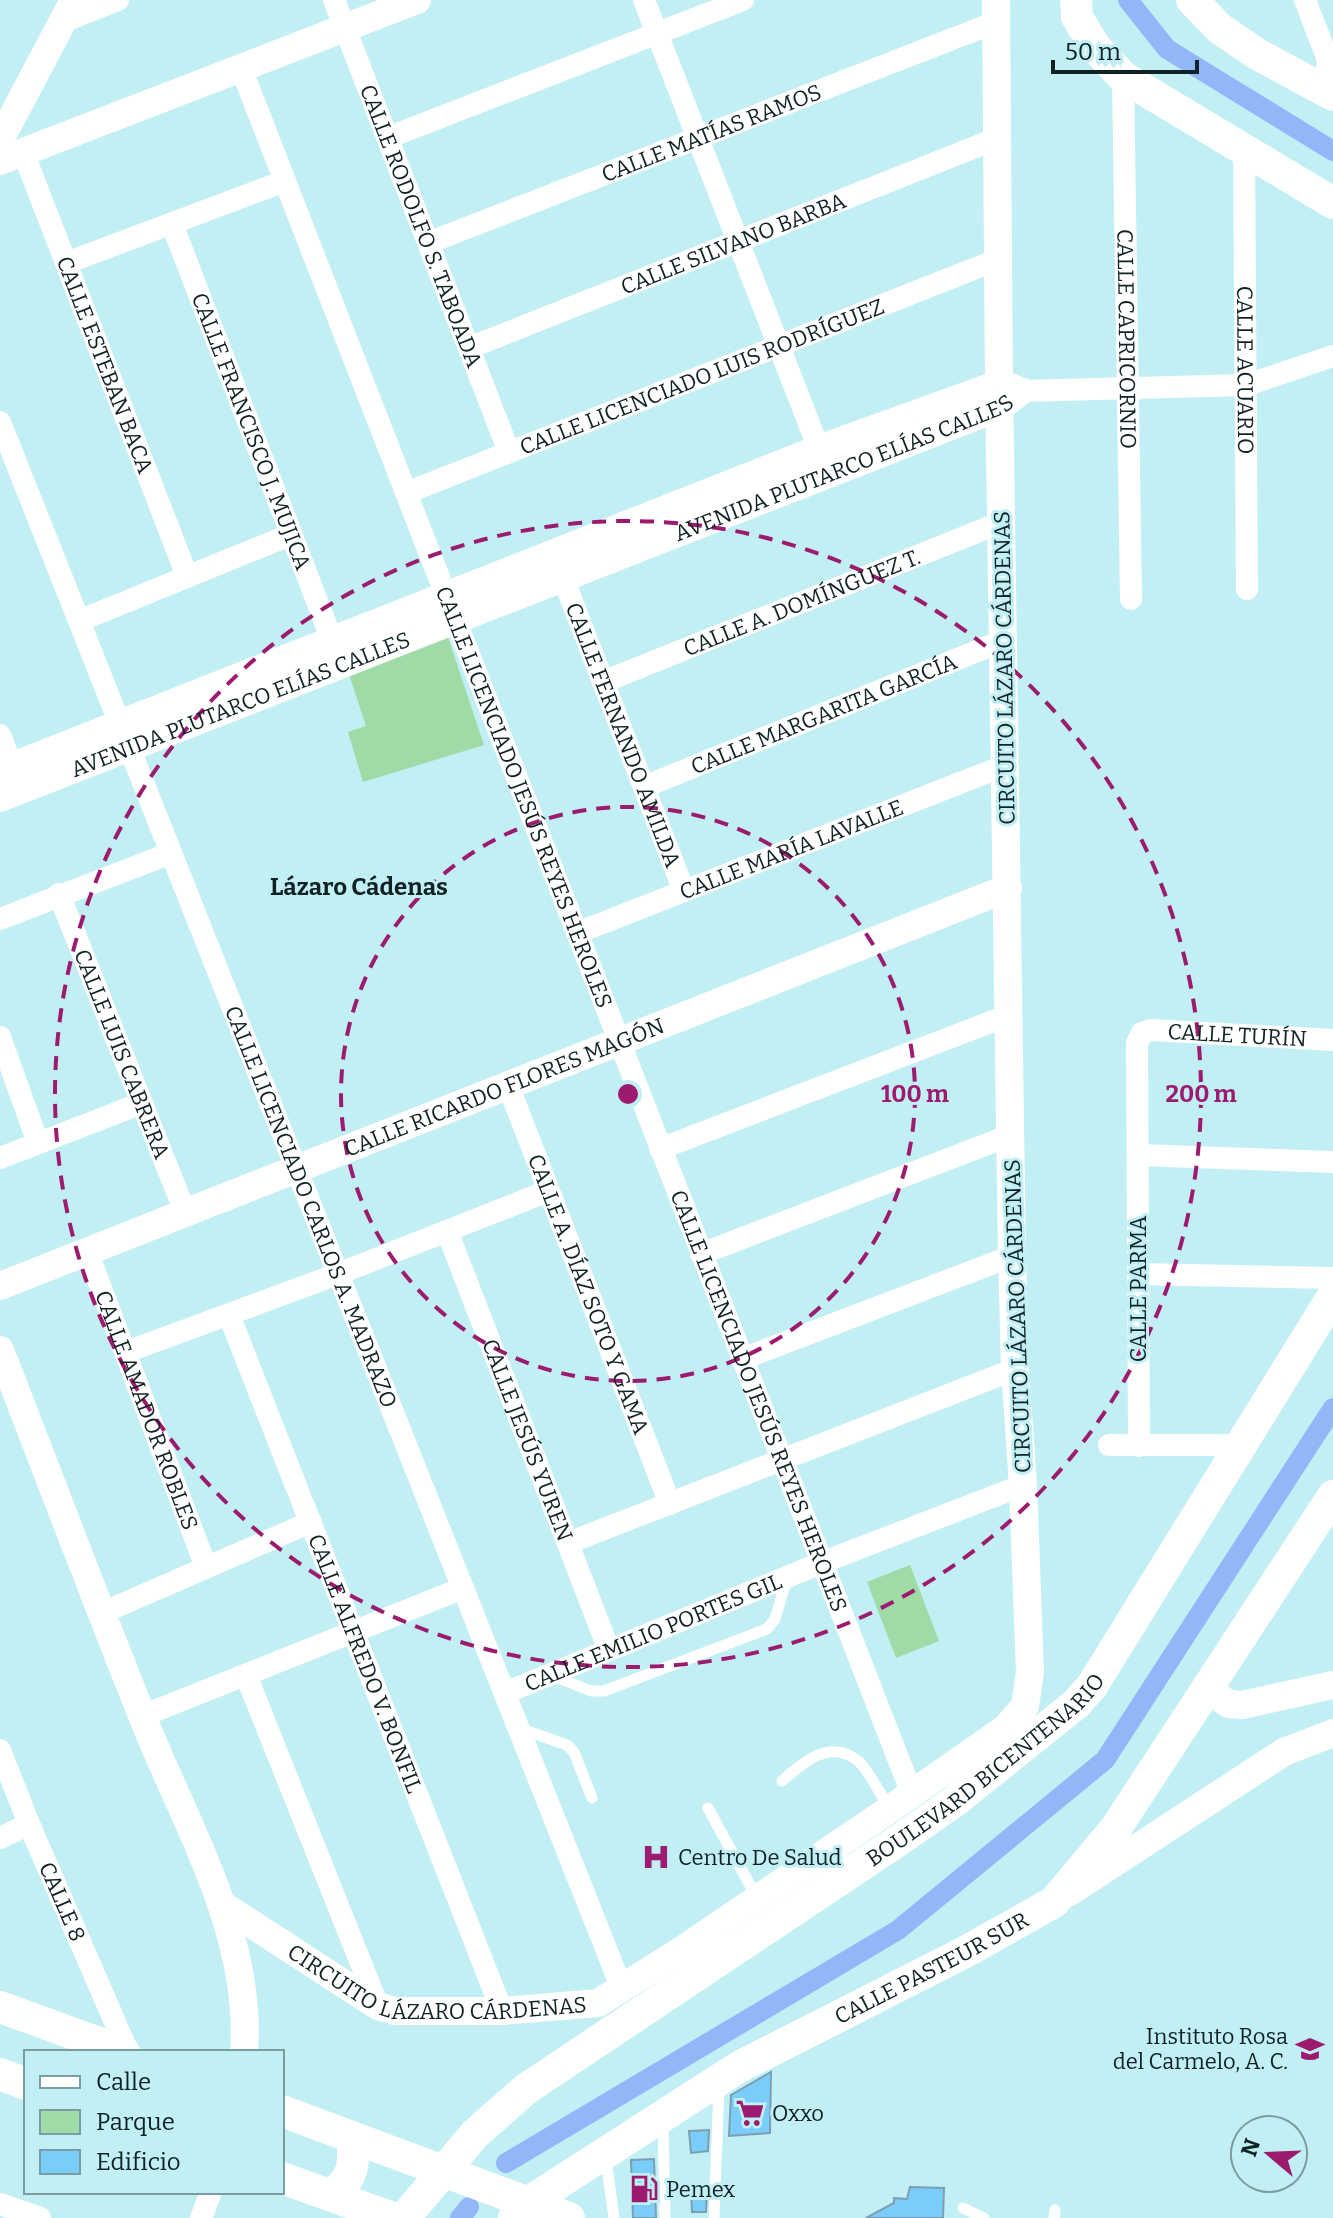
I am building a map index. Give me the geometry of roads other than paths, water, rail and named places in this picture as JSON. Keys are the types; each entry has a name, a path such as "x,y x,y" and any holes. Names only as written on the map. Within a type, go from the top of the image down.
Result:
{"main road":[{"path":"1076,0 1077,17 1095,47 1123,77 1333,203"},
{"path":"1192,0 1219,28 1257,54 1329,92"},
{"name":"BOULEVARD BICENTENARIO","path":"404,2218 475,2134 526,2089 603,2038 627,2004 903,1813 955,1801 1076,1704 1092,1686 1333,1296"},
{"path":"1054,1902 1116,1828 1330,1506"},
{"name":"CALLE PASTEUR SUR","path":"522,2210 739,2067 967,1951 1054,1902"},
{"path":"0,2007 120,2050"},
{"path":"0,2074 24,2083"},
{"path":"284,2112 445,2170 522,2210 569,2218"},
{"path":"330,2195 343,2187 352,2174 355,2159 352,2137"},
{"path":"284,2179 393,2218"}],"street":[{"path":"8,151 68,11 118,0"},
{"name":"CALLE RODOLFO S. TABOADA","path":"334,0 509,452"},
{"path":"8,151 241,68 417,0"},
{"path":"644,0 819,449"},
{"path":"387,138 743,0"},
{"path":"1305,0 1328,60 1329,92"},
{"name":"CALLE MATÍAS RAMOS","path":"428,243 698,138 996,11"},
{"name":"CIRCUITO LÁZARO CÁRDENAS","path":"224,1906 378,2006 394,2011 502,2011 598,2003 627,2004 676,1966 682,1950 757,1899 903,1813 1006,1728 1025,1706 1030,1672 1012,1256 1002,522 1007,394 999,259 996,11"},
{"name":"CALLE LICENCIADO JESÚS REYES HEROLES","path":"241,68 821,1563 903,1813"},
{"name":"CALLE CAPRICORNIO","path":"1123,77 1131,599"},
{"name":"CALLE SILVANO BARBA","path":"469,348 998,138"},
{"name":"CALLE ACUARIO","path":"1244,150 1247,589"},
{"name":"CALLE ESTEBAN BACA","path":"8,151 66,263 187,576"},
{"path":"66,263 285,181"},
{"name":"CALLE FRANCISCO J. MUJICA","path":"172,224 332,640"},
{"name":"CALLE LICENCIADO LUIS RODRÍGUEZ","path":"406,493 999,259"},
{"path":"1007,394 1247,385 1333,356"},
{"name":"AVENIDA PLUTARCO ELÍAS CALLES","path":"6,768 125,735 451,608 819,449 1007,394"},
{"name":"AVENIDA PLUTARCO ELÍAS CALLES","path":"0,798 125,735 332,640 563,578 1007,394"},
{"name":"CALLE LICENCIADO CARLOS A. MADRAZO","path":"0,422 627,2004"},
{"name":"CALLE A. DOMÍNGUEZ T.","path":"603,682 1002,522"},
{"path":"79,621 292,534"},
{"name":"CALLE FERNANDO AMILDA","path":"563,578 684,891"},
{"name":"CALLE MARGARITA GARCÍA","path":"644,787 1004,640"},
{"path":"0,735 6,768"},
{"name":"CALLE MARÍA LAVALLE","path":"577,933 1006,765"},
{"path":"0,919 171,853"},
{"name":"CALLE RICARDO FLORES MAGÓN","path":"0,1286 1008,888"},
{"name":"CALLE LUIS CABRERA","path":"59,894 185,1212"},
{"path":"660,1149 1009,1015"},
{"name":"CALLE TURÍN","path":"1142,1033 1151,1030 1333,1040"},
{"name":"CALLE PARMA","path":"1139,1446 1137,1043 1142,1033"},
{"path":"0,1037 38,1143"},
{"name":"CALLE A. DÍAZ SOTO Y GAMA","path":"508,1085 670,1504"},
{"path":"0,1158 142,1103"},
{"path":"701,1254 1011,1135"},
{"path":"1138,1155 1333,1162"},
{"path":"126,1352 338,1274 548,1191"},
{"name":"CALLE JESÚS YUREN","path":"447,1231 609,1650"},
{"name":"CALLE AMADOR ROBLES","path":"87,1251 206,1567"},
{"path":"742,1359 1012,1256"},
{"path":"1138,1274 1333,1278"},
{"name":"CALLE ALFREDO V. BONFIL","path":"229,1315 502,2011"},
{"path":"0,1350 142,1716 224,1906 244,2002 244,2050"},
{"path":"568,1543 1015,1369"},
{"path":"1109,1445 1239,1445"},
{"name":"CALLE EMILIO PORTES GIL","path":"505,1693 821,1563 1023,1485"},
{"path":"102,1613 311,1522"},
{"path":"142,1716 463,1588"},
{"path":"246,1675 378,2006"},
{"path":"1206,1689 1229,1704 1242,1705 1333,1685"},
{"name":"CALLE PASTEUR SUR","path":"1054,1902 1284,1752 1333,1733"},
{"name":"CALLE 8","path":"0,1750 125,2050"},
{"path":"0,1838 29,1824"},
{"path":"587,2004 600,2022 603,2038"},
{"path":"201,2218 210,2194"},
{"path":"0,2204 40,2218"}],"lane":[{"path":"550,1675 591,1691 604,1691 767,1629 775,1619 787,1578"},
{"path":"519,1728 567,1745 574,1752 592,1798"},
{"path":"782,1781 807,1758 835,1751 858,1761 903,1813"},
{"path":"708,1808 757,1899"},
{"path":"714,2218 719,2079"},
{"path":"663,2115 665,2218"},
{"path":"606,2154 614,2218"},
{"path":"963,2208 984,2218"}],"waterway":[{"path":"1128,0 1167,49 1333,151"},
{"path":"506,2163 898,1930 1105,1760 1333,1408"},
{"path":"460,2218 469,2207"}],"place":[{"name":"Centro De Salud","path":"656,1857"},
{"name":"Instituto Rosa del Carmelo, A. C.","path":"1310,2049"},
{"name":"Oxxo","path":"750,2113"},
{"name":"Pemex","path":"644,2189"}],"district":[{"name":"Lázaro Cádenas","path":"359,887"}]}
